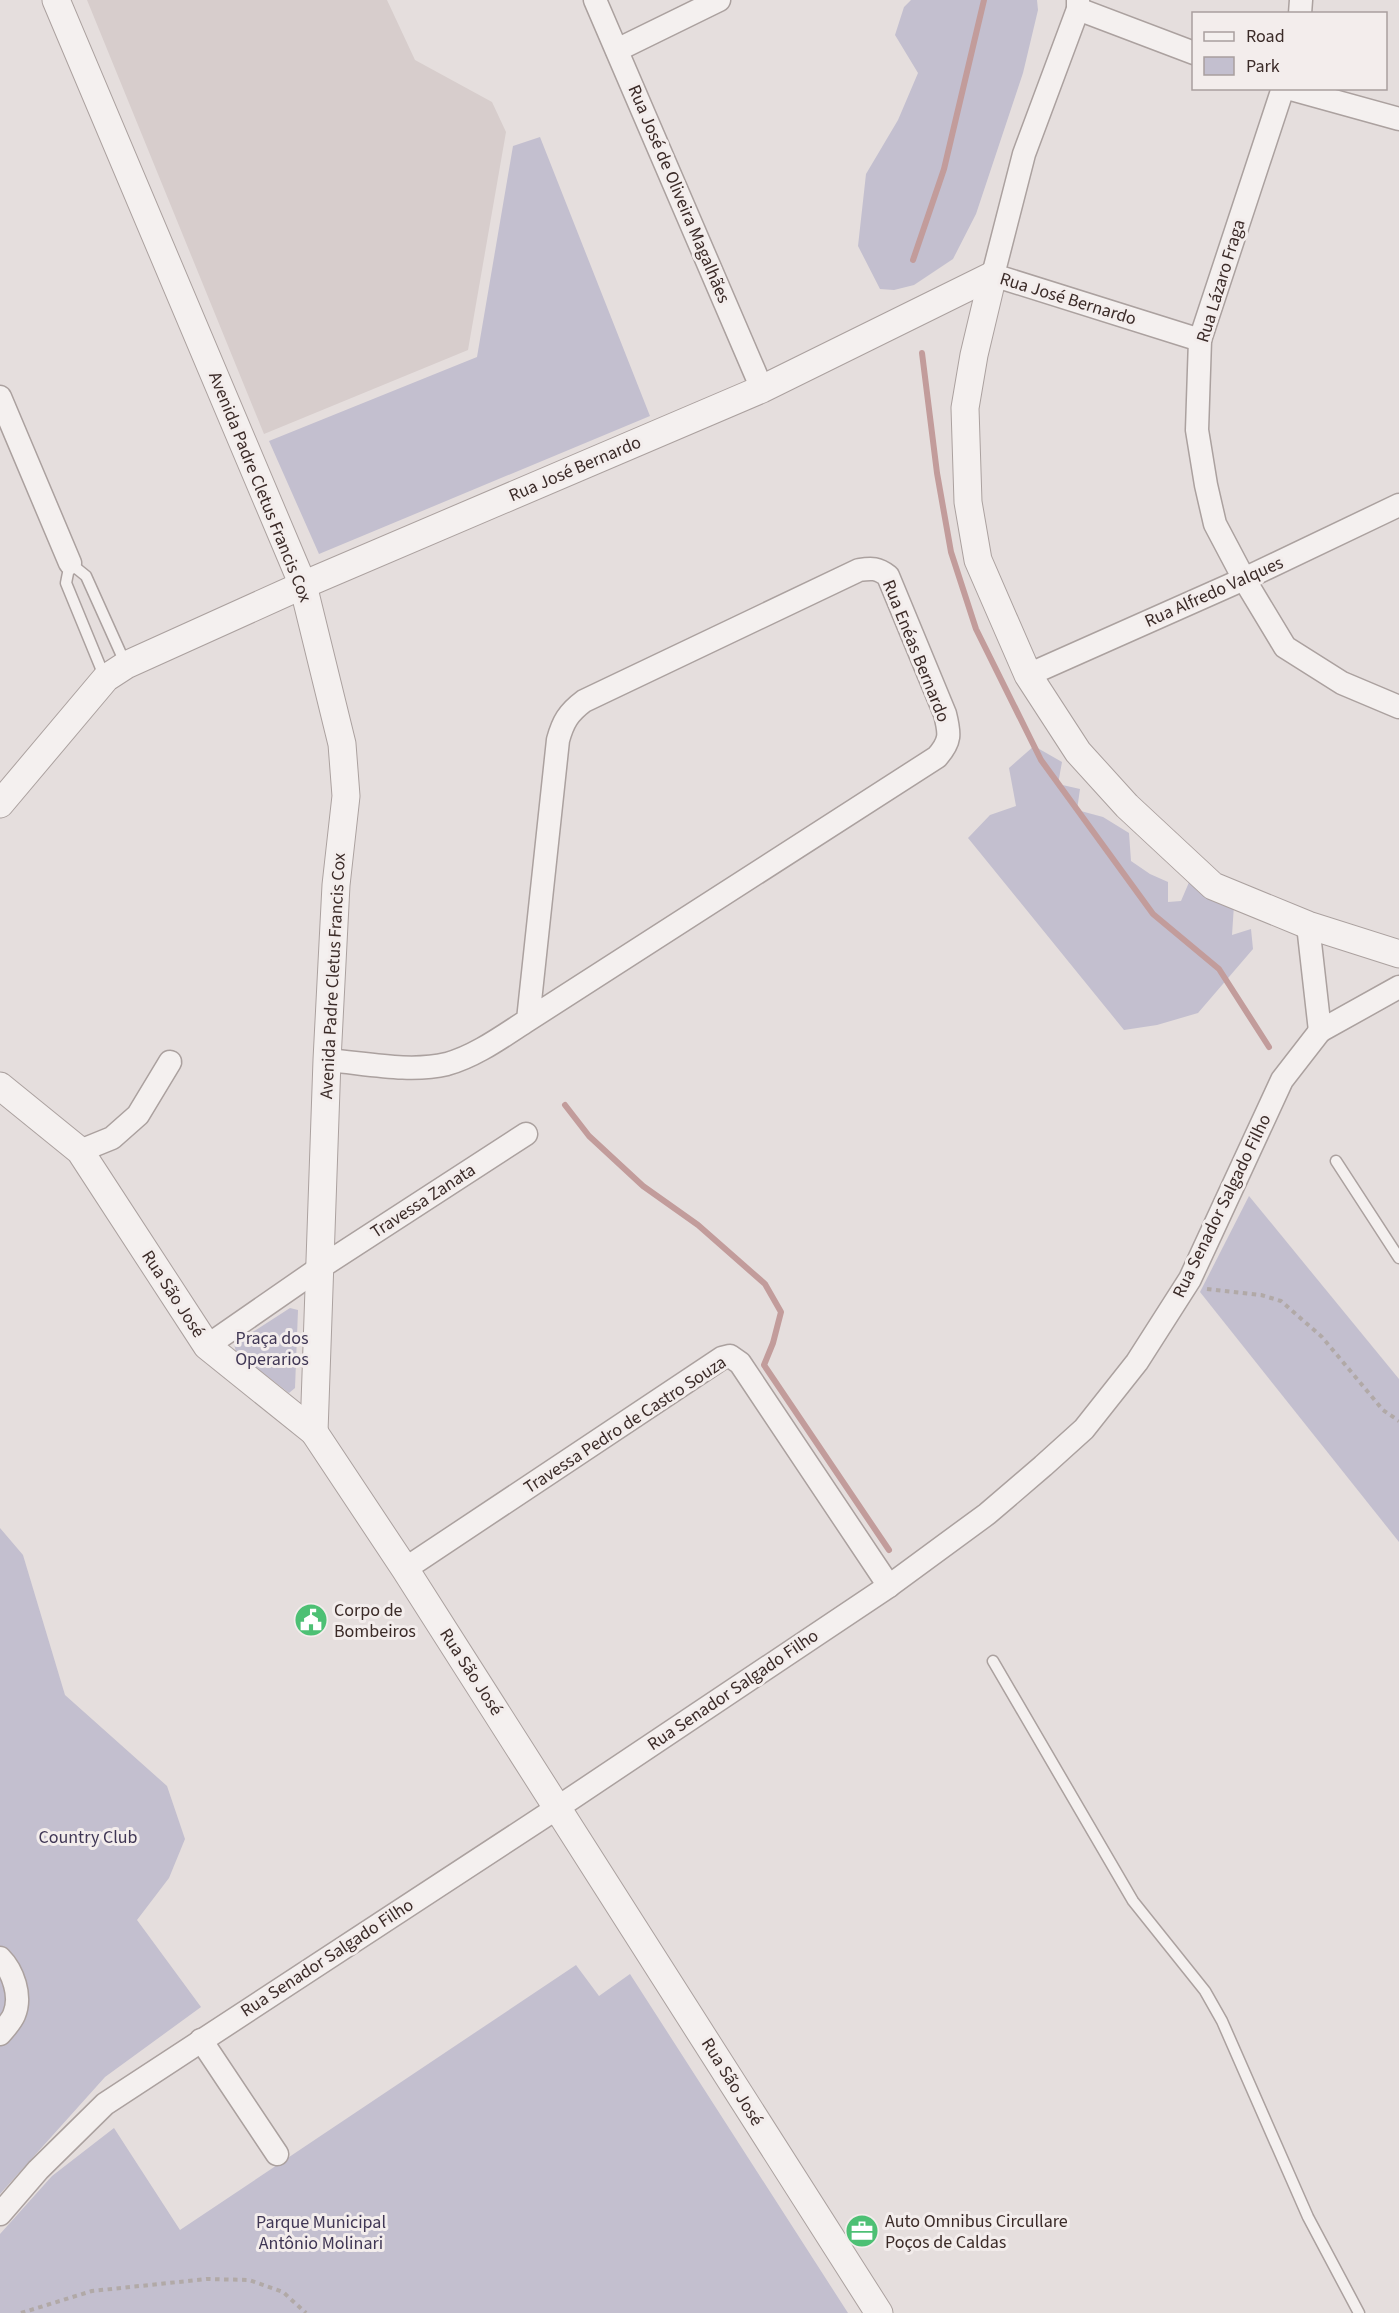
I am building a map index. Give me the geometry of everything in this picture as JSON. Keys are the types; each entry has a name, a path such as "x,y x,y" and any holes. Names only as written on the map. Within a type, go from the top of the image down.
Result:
{"street":[{"name":"Avenida Padre Cletus Francis Cox","path":"56,0 303,585 342,744 346,796 336,885 327,1060 314,1432"},
{"name":"Rua José de Oliveira Magalhães","path":"595,0 762,388"},
{"path":"617,50 719,0"},
{"path":"1192,52 1078,4 1024,154 974,355 964,408 968,502 978,560 1028,675 1078,752 1127,806 1213,886 1308,925 1399,954"},
{"name":"Rua Lázaro Fraga","path":"1284,90 1200,340 1197,430 1206,485 1215,524 1244,579 1285,647 1342,683 1399,707"},
{"path":"1292,90 1399,119"},
{"name":"Rua José Bernardo","path":"0,804 116,672 303,585 762,388 993,275 1200,340"},
{"path":"0,397 70,562"},
{"name":"Rua Alfredo Valques","path":"1028,675 1244,579 1399,505"},
{"name":"Rua Enéas Bernardo","path":"327,1060 412,1067 447,1064 484,1047 528,1020 937,757 946,747 950,734 945,714 888,576 880,569 872,567 860,570 584,700 570,711 563,721 558,741 528,1020"},
{"path":"1308,925 1320,1031 1399,987"},
{"name":"Rua Senador Salgado Filho","path":"0,2214 38,2170 105,2104 557,1808 890,1586 987,1514 1084,1429 1137,1362 1185,1287 1282,1080 1320,1031"},
{"path":"80,1151 112,1138 138,1115 170,1062"},
{"name":"Rua São José","path":"0,1086 80,1151 207,1346 314,1432 405,1569 879,2313"},
{"name":"Travessa Zanata","path":"321,1267 526,1134"},
{"path":"207,1346 321,1267"},
{"name":"Travessa Pedro de Castro Souza","path":"405,1569 722,1358 730,1356 740,1363 890,1586"},
{"path":"0,1958 12,1973 16,2003 15,2013 0,2034"},
{"path":"201,2040 277,2154"}],"lane":[{"path":"70,562 86,576 116,672"},
{"path":"70,562 66,584 116,672"},
{"path":"1336,1161 1399,1258"},
{"path":"993,1661 1133,1901 1205,1991 1222,2021 1308,2217 1359,2313"}],"path":[{"path":"1185,1287 1261,1295 1281,1301 1322,1337 1383,1410 1399,1421"},
{"path":"21,2313 92,2291 207,2279 249,2280 283,2292 306,2313"}],"shaded area":[{"path":"87,0 387,0 415,60 492,102 506,132 468,350 264,434"}],"green space":[{"path":"911,0 1037,0 1038,10 1023,73 976,214 953,259 914,285 894,290 880,289 858,246 866,174 898,120 918,73 895,35 904,7"},
{"path":"540,137 650,416 319,554 269,441 477,357 513,146"},
{"path":"1034,746 1062,762 1058,784 1080,789 1077,810 1103,817 1129,833 1131,861 1150,874 1168,882 1168,902 1181,901 1190,880 1234,905 1232,935 1251,929 1253,949 1198,1013 1157,1025 1124,1030 968,838 990,815 1016,806 1009,768"},
{"path":"1249,1196 1399,1379 1399,1542 1200,1292"},
{"name":"Praça dos Operarios","path":"290,1308 298,1310 295,1388 289,1393 236,1352 234,1344"},
{"name":"Country Club","path":"0,1528 23,1555 65,1695 167,1786 185,1839 169,1878 137,1920 201,2007 105,2077 0,2194"},
{"name":"Parque Municipal Antônio Molinari","path":"576,1965 599,1996 630,1974 848,2313 0,2313 0,2234 52,2176 114,2128 180,2230"}],"waterway":[{"path":"913,260 944,169 984,0"},
{"path":"922,353 937,473 951,552 976,629 1041,760 1153,914 1219,969 1269,1047"},
{"path":"565,1105 589,1136 643,1186 698,1225 765,1284 781,1312 773,1343 764,1365 889,1550"}],"place":[{"name":"Corpo de Bombeiros","path":"311,1620"},
{"name":"Auto Omnibus Circullare Poços de Caldas","path":"862,2231"}]}
